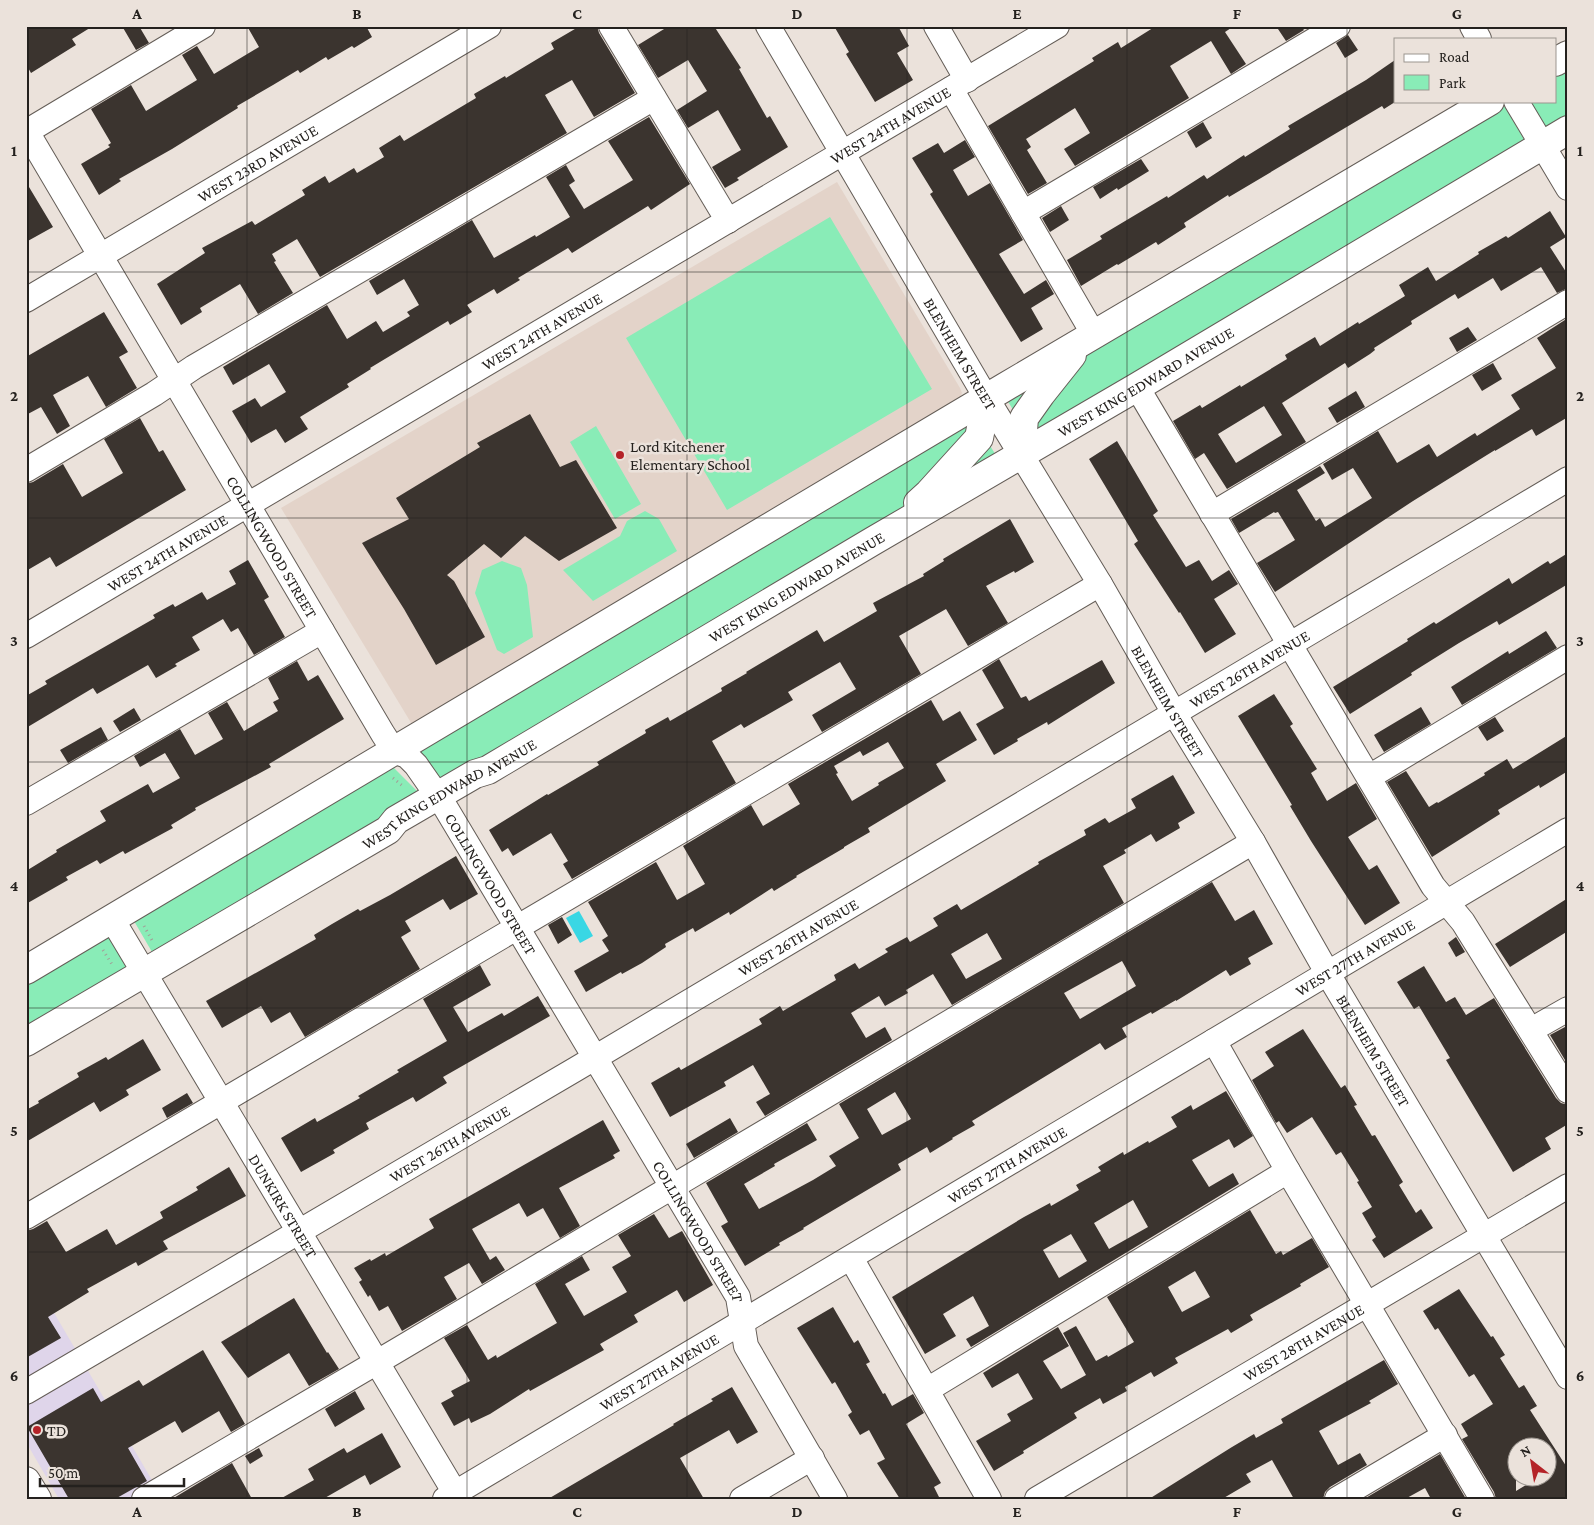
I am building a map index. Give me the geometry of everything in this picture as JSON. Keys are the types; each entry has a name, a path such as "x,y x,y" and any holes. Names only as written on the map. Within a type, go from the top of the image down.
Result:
{"main road":[{"path":"1556,61 1568,54"},
{"path":"26,970 1488,102"},
{"name":"WEST KING EDWARD AVENUE","path":"26,1042 388,830 396,820 438,795 475,774 488,770 1568,130"},
{"path":"1021,455 1024,418 1028,411 1067,359 1094,335"},
{"path":"873,541 930,493 979,438 987,398"},
{"path":"26,1481 37,1499"}],"street":[{"path":"26,131 203,26"},
{"name":"WEST 23RD AVENUE","path":"26,300 489,26"},
{"path":"611,26 728,221"},
{"name":"BLENHEIM STREET","path":"768,26 987,398 1100,584 1174,713 1253,842 1328,974 1568,1377"},
{"path":"936,26 959,85 1023,213 1094,335"},
{"name":"WEST 24TH AVENUE","path":"26,636 1057,26"},
{"path":"1023,213 1338,26"},
{"path":"1472,26 1478,38"},
{"path":"26,470 154,394 174,380 654,98"},
{"path":"1517,102 1568,188"},
{"name":"COLLINGWOOD STREET","path":"26,131 394,751 407,756 438,795 738,1297 746,1346 835,1499"},
{"path":"1212,514 1568,302"},
{"path":"1137,387 1433,886 1463,922 1568,1091"},
{"name":"WEST 26TH AVENUE","path":"26,1392 596,1058 1568,479"},
{"path":"26,1217 1100,584"},
{"path":"26,803 322,632"},
{"path":"1370,777 1568,657"},
{"name":"WEST 27TH AVENUE","path":"450,1496 1568,830"},
{"path":"144,1499 1253,842"},
{"name":"DUNKIRK STREET","path":"112,919 378,1362 450,1496"},
{"path":"1531,1030 1568,1009"},
{"path":"1214,1041 1288,1171 1482,1499"},
{"path":"927,1390 1288,1171"},
{"name":"WEST 28TH AVENUE","path":"1037,1499 1568,1186"},
{"path":"851,1258 989,1499"},
{"path":"1337,1499 1445,1435"},
{"path":"742,1499 812,1458"}],"path":[{"path":"142,923 154,944"},
{"path":"101,947 114,968"}],"shaded area":[{"name":"Lord Kitchener Elementary School","path":"837,182 960,388 962,393 960,398 413,726 281,508"},
{"path":"26,1265 163,1499 59,1499 26,1442"}],"green space":[{"path":"1568,67 1568,118 1546,130 1529,102 1556,102 1556,73"},
{"path":"1502,107 1505,107 1525,141 1039,434 1030,420 1074,362"},
{"path":"830,217 932,389 727,510 626,338"},
{"path":"1044,378 1018,418 1007,400"},
{"path":"596,426 641,504 615,519 570,442"},
{"path":"963,426 967,426 973,435 918,497 859,539 457,776 440,780 415,751"},
{"path":"986,439 997,457 947,482"},
{"path":"645,511 659,519 677,551 593,601 563,570 620,536 627,521"},
{"path":"502,561 521,568 527,585 533,637 504,654 497,650 475,593 482,570"},
{"path":"392,766 423,797 152,952 134,921"},
{"path":"103,937 110,937 127,966 123,973 26,1030 26,982"}],"water":[{"path":"579,911 593,936 580,943 566,918"}],"building":[{"path":"26,26 93,26 72,39 76,45 31,73 26,64"},
{"path":"122,26 139,26 149,43 136,50"},
{"path":"247,26 366,26 372,37 328,60 326,57 300,73 298,70 237,106 238,108 172,149 119,179 121,181 99,195 81,164 110,147 108,145 111,143 91,109 131,85 146,111 197,80 182,55 197,46 214,74 259,47"},
{"path":"580,26 597,26 599,33 635,93 594,117 572,80 545,95 567,133 320,277 297,239 272,254 276,261 274,262 293,293 258,314 240,284 200,308 202,312 181,325 157,284 205,253 202,248 252,221 255,225 305,195 302,190 325,176 329,183 354,168 357,173 384,157 379,148 400,135 404,141 476,98 474,94 505,76 506,78 554,49 551,43"},
{"path":"669,26 714,26 741,68 739,69 767,118 770,116 788,147 737,178 739,180 725,188 712,167 741,150 718,110 688,128 677,110 707,91 688,60 658,78 638,45"},
{"path":"834,26 898,26 909,46 897,53 913,80 875,102 846,54 849,52"},
{"path":"1156,26 1234,26 1225,32 1246,64 1231,74 1211,41 1170,66 1189,98 1075,166 1064,149 1090,133 1075,108 1026,139 1031,147 1027,150 1047,183 1028,194 988,126 1094,61 1092,58 1118,42 1121,48"},
{"path":"1276,26 1301,26 1304,30 1286,41"},
{"path":"1348,35 1358,50 1345,58 1336,43"},
{"path":"1394,61 1395,102 1384,109 1382,106 1229,197 1228,195 1184,223 1186,227 1158,245 1156,242 1081,286 1067,260 1102,239 1100,236 1167,196 1168,198 1204,175 1207,179 1244,155 1245,157 1290,129 1288,126 1366,80"},
{"path":"649,117 690,184 651,210 648,206 572,253 568,248 518,278 520,280 497,294 494,289 467,305 472,312 450,325 448,321 370,368 347,384 349,387 300,417 308,429 285,443 276,429 251,443 232,411 255,398 261,407 286,392 269,364 233,385 223,367 327,305 347,339 376,321 383,332 410,316 407,312 419,305 404,279 377,295 369,281 472,220 494,258 570,217 546,177 566,165 575,181 569,185 584,209 633,180 608,141"},
{"path":"1203,122 1212,138 1196,148 1187,132"},
{"path":"965,140 975,157 953,170 968,196 990,183 1023,240 999,254 1024,294 1046,280 1054,294 1031,308 1043,329 1021,342 930,194 933,192 912,158 938,143 944,153"},
{"path":"1141,159 1149,171 1100,199 1093,187"},
{"path":"26,182 53,227 26,242"},
{"path":"1061,206 1069,220 1050,232 1042,218"},
{"path":"1550,211 1566,237 1550,247 1568,275 1568,288 1557,293 1541,267 1501,291 1493,278 1458,299 1455,294 1411,321 1412,324 1374,348 1375,350 1370,354 1348,368 1345,363 1282,403 1306,442 1227,489 1204,453 1195,459 1173,421 1200,405 1202,408 1240,385 1241,387 1287,359 1285,355 1315,337 1320,346 1358,322 1359,324 1405,296 1399,285 1428,267 1436,281 1479,254 1478,252 1506,236 1508,238","holes":["1264,406 1282,435 1236,463 1218,434"]},
{"path":"104,312 128,352 119,357 137,388 106,407 88,376 53,395 70,426 57,434 41,407 26,415 26,357"},
{"path":"1568,318 1568,417 1536,436 1532,429 1495,450 1413,501 1275,592 1257,563 1295,540 1278,512 1274,512 1239,533 1231,519 1320,466 1325,473 1297,490 1316,521 1320,518 1325,527 1372,498 1353,468 1332,480 1323,464 1378,431 1397,463 1429,444 1437,457 1475,433 1477,436 1520,409 1511,395 1556,368 1537,338"},
{"path":"1468,327 1477,340 1457,352 1449,338"},
{"path":"1493,363 1502,379 1482,391 1472,375"},
{"path":"1356,391 1365,407 1337,423 1328,408"},
{"path":"530,414 560,467 576,460 617,528 559,561 525,536 501,558 484,544 447,575 454,581 485,637 436,665 404,609 362,543 409,519 396,498 480,447 477,443"},
{"path":"140,418 159,452 163,450 186,490 56,567 50,557 26,571 26,484 33,482 63,464 82,497 123,473 104,439"},
{"path":"1117,441 1158,511 1153,515 1186,567 1199,560 1212,581 1229,570 1238,584 1214,599 1236,634 1205,653 1134,544 1138,541 1089,459"},
{"path":"1010,519 1034,562 986,586 1008,623 968,646 946,609 899,636 921,674 822,732 812,715 856,689 840,662 788,692 793,700 744,728 741,724 712,741 736,783 572,879 563,864 568,861 551,833 513,856 508,848 502,852 489,830 599,765 597,762 646,733 645,730 668,717 670,721 722,691 721,688 817,630 824,642 877,611 873,603 924,576 923,574 944,561 943,559"},
{"path":"1568,553 1568,584 1499,625 1497,621 1459,643 1350,714 1333,687 1408,641 1407,639 1434,622 1436,624 1509,578 1512,584 1548,561 1550,564"},
{"path":"248,560 269,597 264,600 285,637 254,655 238,628 231,632 223,619 192,637 200,650 175,664 177,666 156,678 148,665 97,694 93,688 26,728 26,696 47,684 45,681 155,618 153,615 173,604 175,607 202,592 207,600 236,584 229,571"},
{"path":"1546,631 1557,648 1462,705 1451,687 1508,651 1509,654"},
{"path":"999,659 1021,698 1026,696 1029,701 1102,660 1115,683 1048,725 1047,722 1017,739 1018,741 994,755 976,724 1004,708 982,670"},
{"path":"297,661 308,681 318,675 344,719 269,764 271,767 195,808 196,810 171,825 173,828 125,854 123,851 100,864 97,860 66,877 68,880 26,904 26,871 57,852 56,850 106,821 100,811 148,784 153,793 180,778 165,753 140,767 134,756 180,729 195,755 223,739 208,713 227,702 244,731 278,711 273,702 279,699 268,678"},
{"path":"1274,694 1293,724 1290,726 1317,769 1311,773 1327,801 1356,783 1377,819 1348,837 1369,870 1377,865 1400,903 1365,925 1311,841 1290,806 1292,805 1238,716"},
{"path":"931,700 943,721 960,711 977,740 936,764 946,781 868,828 870,832 774,891 772,888 730,915 729,912 695,932 693,928 665,944 666,947 642,963 622,974 621,972 586,992 574,971 609,951 602,940 608,936 588,902 656,862 677,900 705,884 683,846 751,805 763,826 800,804 788,784","holes":["888,742 904,768 852,801 836,774 838,773 834,766 860,751 863,756"]},
{"path":"1421,707 1431,724 1384,752 1374,735"},
{"path":"134,708 141,720 120,732 113,721"},
{"path":"1495,717 1504,731 1487,741 1478,727"},
{"path":"101,727 108,740 68,763 60,750"},
{"path":"1568,735 1568,771 1540,788 1539,785 1498,810 1500,814 1432,857 1387,782 1406,771 1429,807 1485,775 1484,773 1507,759 1513,769"},
{"path":"1173,775 1195,813 1178,823 1180,828 1156,842 1151,834 1124,850 1126,853 1103,866 1124,903 952,1005 933,974 906,990 908,993 885,1006 879,996 851,1013 866,1038 885,1027 892,1040 765,1116 756,1102 770,1094 753,1065 724,1082 726,1086 670,1117 651,1083 679,1067 681,1070 762,1024 759,1019 780,1006 783,1011 836,980 834,975 855,963 859,969 888,952 885,949 907,937 910,942 938,926 933,918 957,904 961,910 1039,864 1038,862 1086,835 1084,830 1105,818 1109,823 1136,808 1131,799","holes":["987,933 1002,959 966,979 951,954"]},
{"path":"456,856 478,894 450,910 443,899 405,921 411,931 401,937 420,969 305,1037 290,1012 271,1023 261,1006 222,1028 206,1001 316,939 314,935 332,924 358,909 360,911 390,895"},
{"path":"1212,882 1235,921 1254,910 1273,944 1248,958 1251,964 1230,976 1226,970 1176,1001 1122,1028 1127,1037 1105,1050 1100,1043 972,1121 975,1125 930,1153 927,1147 898,1164 901,1170 803,1228 779,1243 780,1245 745,1266 721,1226 728,1222 706,1183 807,1123 817,1140 774,1164 775,1166 744,1184 759,1209 813,1180 836,1166 829,1156 859,1138 839,1104","holes":["1122,961 1136,986 1080,1019 1064,993","895,1092 911,1119 882,1135 867,1109"]},
{"path":"1568,898 1568,931 1510,967 1495,944"},
{"path":"562,917 572,935 558,944 548,925"},
{"path":"1456,937 1465,952 1456,957 1448,943"},
{"path":"480,965 491,985 453,1007 468,1032 502,1013 504,1016 538,996 550,1016 443,1077 447,1083 416,1102 413,1097 366,1123 369,1129 333,1150 335,1153 301,1172 281,1138 315,1118 317,1122 360,1098 358,1096 399,1072 397,1070 447,1041 423,999"},
{"path":"1424,966 1446,1002 1455,997 1466,1015 1494,998 1556,1098 1561,1103 1568,1105 1568,1124 1545,1138 1551,1149 1513,1172 1446,1060 1450,1058 1419,1006 1414,1009 1397,982"},
{"path":"1565,1027 1568,1032 1568,1065 1550,1035"},
{"path":"1303,1029 1341,1088 1345,1085 1357,1105 1354,1106 1372,1136 1375,1135 1403,1182 1399,1185 1416,1213 1421,1209 1433,1228 1384,1258 1372,1240 1376,1237 1362,1213 1372,1207 1341,1152 1336,1155 1312,1117 1287,1133 1279,1121 1276,1123 1252,1080 1274,1066 1265,1052"},
{"path":"143,1039 161,1070 126,1090 129,1095 100,1112 94,1102 26,1142 26,1110 79,1077 77,1073 106,1057 108,1060"},
{"path":"1226,1091 1253,1136 1234,1148 1229,1139 1192,1160 1209,1187 1233,1173 1239,1184 971,1347 966,1339 989,1326 973,1296 943,1314 956,1336 925,1354 892,1297 1024,1217 1050,1203 1051,1206 1079,1190 1076,1185 1101,1171 1098,1167 1123,1152 1124,1155 1177,1127 1171,1117 1191,1105 1193,1110","holes":["1133,1200 1148,1227 1109,1249 1094,1223","1071,1234 1087,1261 1059,1278 1043,1250"]},
{"path":"187,1093 193,1103 167,1118 162,1108"},
{"path":"730,1118 738,1132 694,1158 686,1144"},
{"path":"603,1120 620,1151 613,1155 615,1158 559,1188 580,1226 560,1238 543,1208 527,1217 519,1203 472,1229 490,1260 496,1256 505,1270 482,1284 469,1263 444,1277 457,1299 402,1331 388,1306 379,1311 370,1295 368,1297 359,1282 362,1280 354,1268 385,1253 386,1256 434,1228 429,1219"},
{"path":"229,1167 246,1196 163,1241 168,1249 138,1266 136,1262 87,1289 89,1292 48,1317 61,1338 26,1358 26,1231 47,1221 66,1252 107,1229 116,1245 163,1218 160,1212 198,1190 196,1187"},
{"path":"1250,1210 1276,1254 1281,1251 1283,1255 1312,1238 1329,1267 1300,1284 1301,1286 1250,1315 1253,1320 1231,1333 1228,1329 1175,1358 1178,1363 1154,1377 1151,1372 1125,1387 1127,1391 1103,1404 1100,1398 1074,1413 1077,1418 994,1471 976,1441 1011,1421 1007,1414 1033,1399 1018,1373 992,1388 983,1373 1058,1327 1069,1346 1043,1361 1061,1389 1086,1375 1063,1333 1076,1326 1096,1361 1107,1355 1108,1357 1134,1342 1107,1297","holes":["1195,1271 1210,1297 1182,1312 1168,1287"]},
{"path":"654,1214 669,1238 682,1231 713,1285 684,1302 677,1290 634,1315 638,1322 600,1344 604,1350 530,1391 529,1389 490,1414 471,1423 469,1418 454,1426 441,1403 454,1396 451,1391 470,1381 444,1338 467,1325 488,1360 496,1355 497,1358 557,1323 535,1284 582,1256 590,1270 565,1284 584,1316 627,1292 612,1267 631,1256 618,1235"},
{"path":"1459,1289 1505,1355 1500,1358 1519,1388 1524,1385 1537,1406 1530,1410 1548,1438 1506,1438 1506,1488 1516,1488 1516,1491 1521,1488 1556,1488 1556,1450 1568,1469 1568,1499 1496,1499 1494,1492 1462,1439 1468,1436 1461,1424 1493,1404 1474,1374 1469,1377 1438,1328 1435,1330 1423,1311"},
{"path":"294,1298 327,1353 339,1369 309,1386 289,1353 248,1378 221,1342"},
{"path":"833,1307 854,1343 858,1340 870,1362 866,1364 892,1406 913,1394 924,1413 906,1424 941,1483 934,1487 940,1499 900,1499 877,1463 885,1459 869,1430 860,1435 848,1415 852,1412 835,1382 832,1384 797,1328"},
{"path":"203,1350 245,1424 231,1432 219,1411 182,1433 175,1421 128,1448 147,1481 115,1499 69,1499 27,1427 93,1388 101,1402 139,1380 143,1386"},
{"path":"1384,1360 1398,1384 1369,1401 1371,1403 1319,1431 1338,1465 1360,1453 1367,1465 1330,1487 1325,1492 1323,1499 1294,1499 1272,1460 1246,1474 1251,1482 1222,1499 1149,1499 1254,1434 1256,1438 1283,1423 1281,1419"},
{"path":"732,1387 758,1432 737,1444 729,1430 680,1458 704,1499 548,1499 674,1425"},
{"path":"355,1391 365,1409 335,1427 325,1409"},
{"path":"382,1433 401,1467 370,1485 365,1475 323,1499 280,1499 314,1480 308,1469 344,1448 347,1453"},
{"path":"259,1448 263,1456 250,1464 245,1456"},
{"path":"1440,1454 1466,1499 1431,1499 1425,1488 1405,1499 1364,1499"},
{"path":"232,1463 252,1499 172,1499"}],"place":[{"name":"Lord Kitchener Elementary School","path":"620,455"},
{"name":"TD","path":"37,1430"}]}
